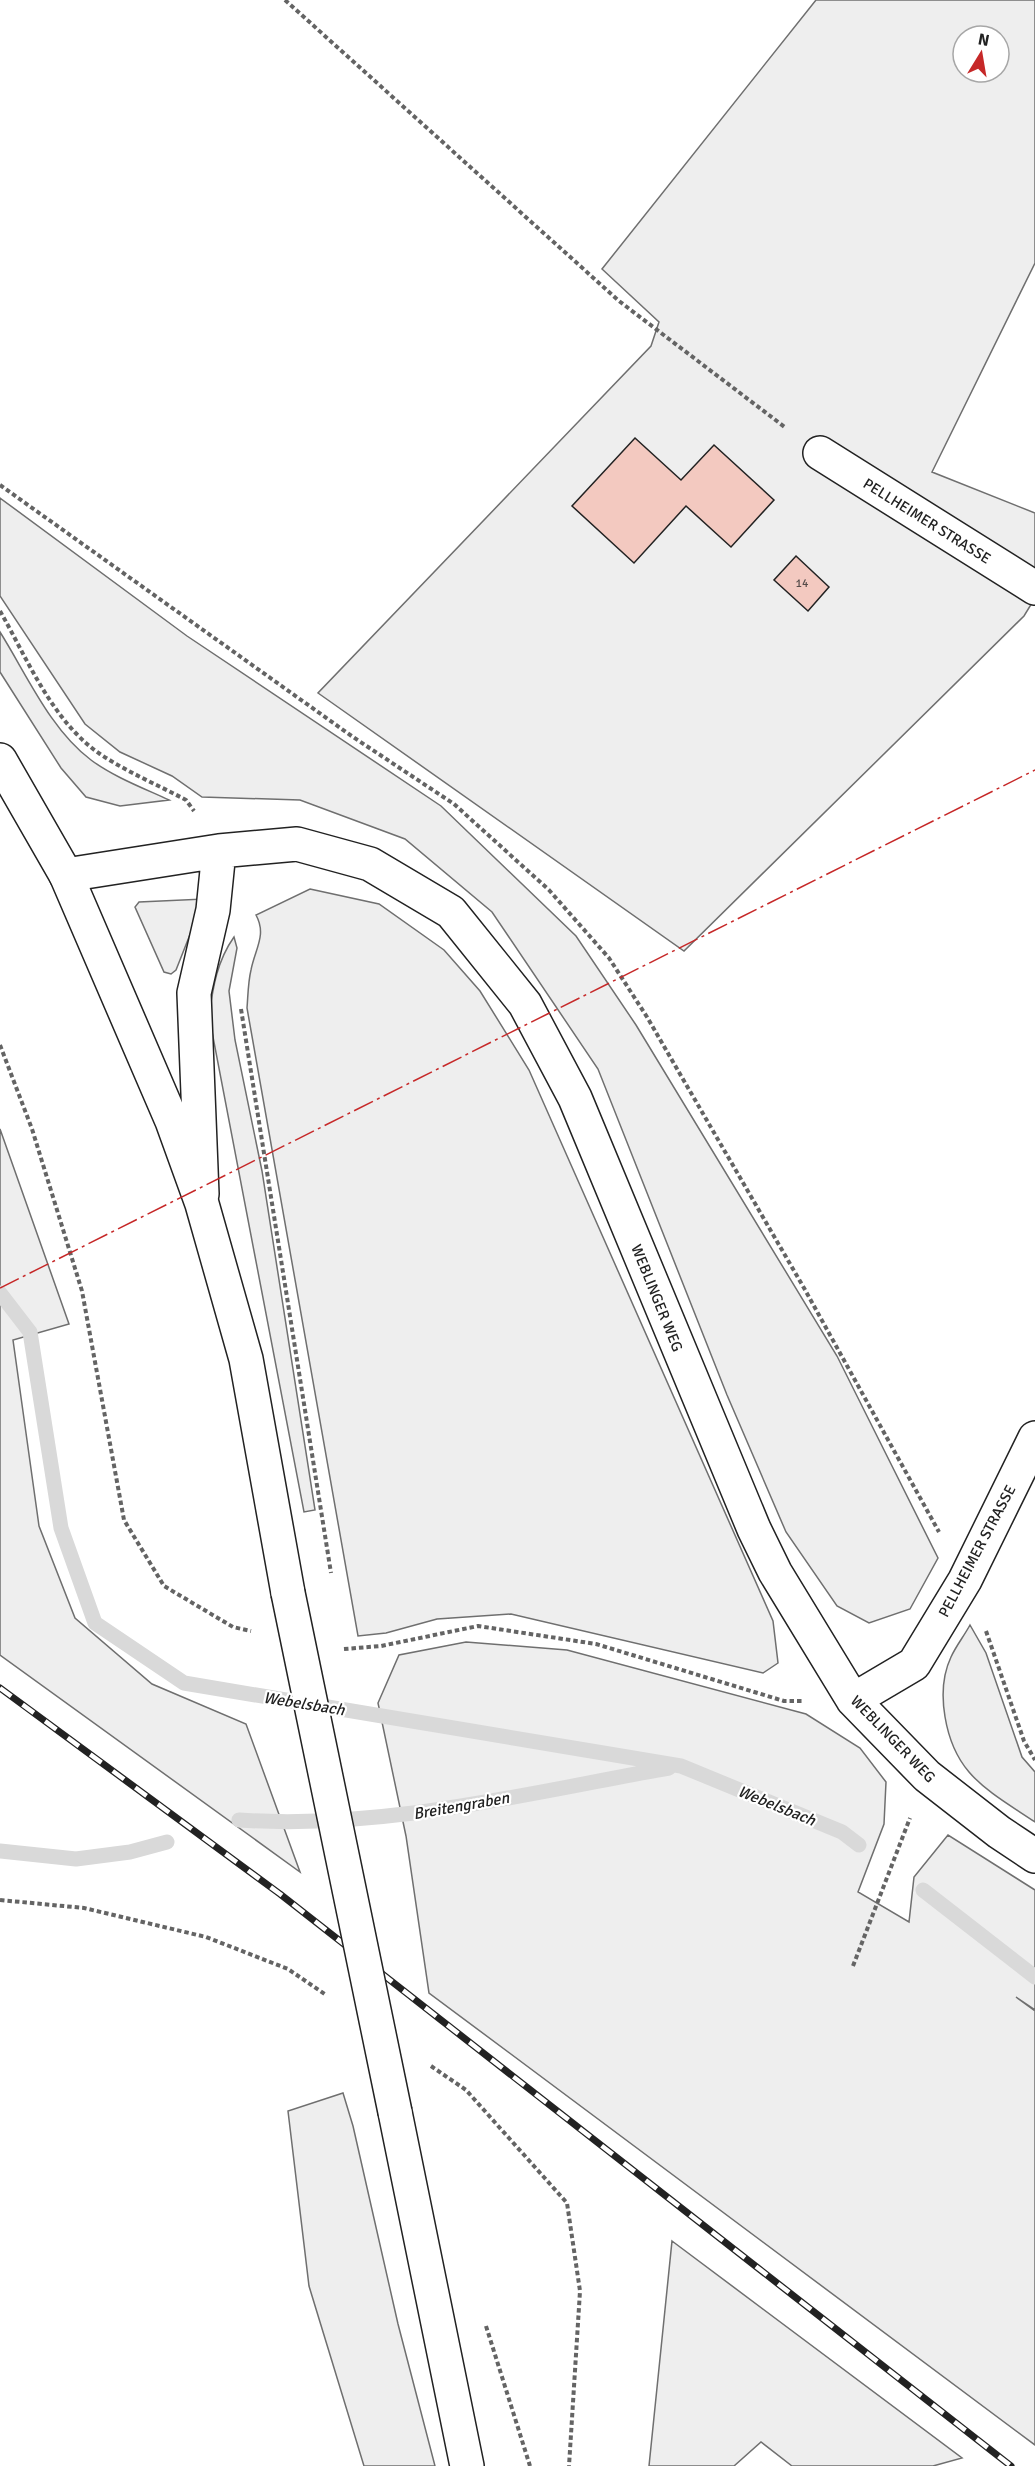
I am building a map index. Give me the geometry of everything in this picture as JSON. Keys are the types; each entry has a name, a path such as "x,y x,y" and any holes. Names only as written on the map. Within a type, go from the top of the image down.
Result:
{"street":[{"name":"PELLHEIMER STRASSE","path":"820,453 1035,588"},
{"path":"0,760 66,874 171,1121 202,1204 246,1359 288,1593 467,2466"},
{"name":"WEBLINGER WEG","path":"66,874 219,851 297,844 370,864 451,912 525,1004 575,1098 753,1529 775,1572 854,1700 927,1776 999,1832 1035,1856"},
{"path":"202,1204 194,993 213,910 219,851"},
{"name":"PELLHEIMER STRASSE","path":"854,1700 914,1664 965,1580 1035,1438"}],"path":[{"path":"285,0 619,301 820,453"},
{"path":"0,611 58,712 74,730 100,754 186,800 219,851"},
{"path":"240,1003 333,1580"},
{"path":"965,1580 994,1653 1024,1741 1035,1760"},
{"path":"853,1966 927,1776"},
{"path":"0,1900 84,1908 206,1937 288,1969 327,1996"},
{"path":"426,2063 466,2090 567,2203 580,2291 569,2466"},
{"path":"482,2316 530,2466"}],"shaded area":[{"path":"816,0 1035,0 1035,263 932,472 1035,513 1035,598 1024,616 684,951 318,693 651,346 659,322 602,269"},
{"path":"0,498 187,636 441,806 576,936 636,1025 837,1356 938,1558 910,1609 869,1623 837,1606 786,1532 727,1395 598,1069 492,912 405,839 300,800 202,797 172,776 120,752 85,724 0,596"},
{"path":"0,632 51,717 76,747 109,772 169,800 120,806 86,797 61,768 0,672"},
{"path":"310,889 379,904 444,950 480,991 529,1070 773,1621 778,1663 763,1673 511,1614 437,1619 386,1633 358,1636 247,1008 250,975 260,936 256,915"},
{"path":"204,899 176,970 171,974 164,972 135,907 139,902"},
{"path":"234,937 237,948 229,991 235,1040 262,1171 315,1510 304,1512 209,1016 214,985 223,955"},
{"path":"0,1129 69,1324 13,1340 39,1526 75,1618 152,1684 246,1724 300,1872 0,1655"},
{"path":"970,1625 986,1653 1022,1757 1035,1772 1035,1822 1000,1799 969,1772 954,1747 949,1732 943,1701 946,1671 953,1653"},
{"path":"466,1642 567,1650 806,1714 860,1748 886,1782 884,1824 858,1892 909,1922 914,1877 948,1835 1035,1890 1035,2010 1016,1997 1035,2011 1035,2445 429,1993 406,1836 378,1703 399,1655"},
{"path":"343,2093 353,2126 398,2324 435,2466 364,2466 309,2286 288,2111"},
{"path":"672,2241 962,2458 933,2466 792,2466 761,2442 734,2466 649,2466"}],"building":[{"path":"635,438 681,480 714,445 774,500 731,547 686,506 634,563 572,506"},
{"path":"796,556 829,587 808,611 774,580"}],"waterway":[{"name":"Webelsbach","path":"0,1293 30,1332 61,1528 95,1623 184,1683 681,1766 842,1832 859,1845"},
{"name":"Breitengraben","path":"239,1820 293,1822 401,1815 509,1798 669,1768"},
{"name":"Breitengraben","path":"0,1851 76,1859 130,1852 167,1842"},
{"name":"Webelsbach","path":"923,1890 1035,1977"}],"railway":[{"path":"0,1688 280,1894 1011,2466"}],"power":[{"path":"0,1288 1035,770"}]}
